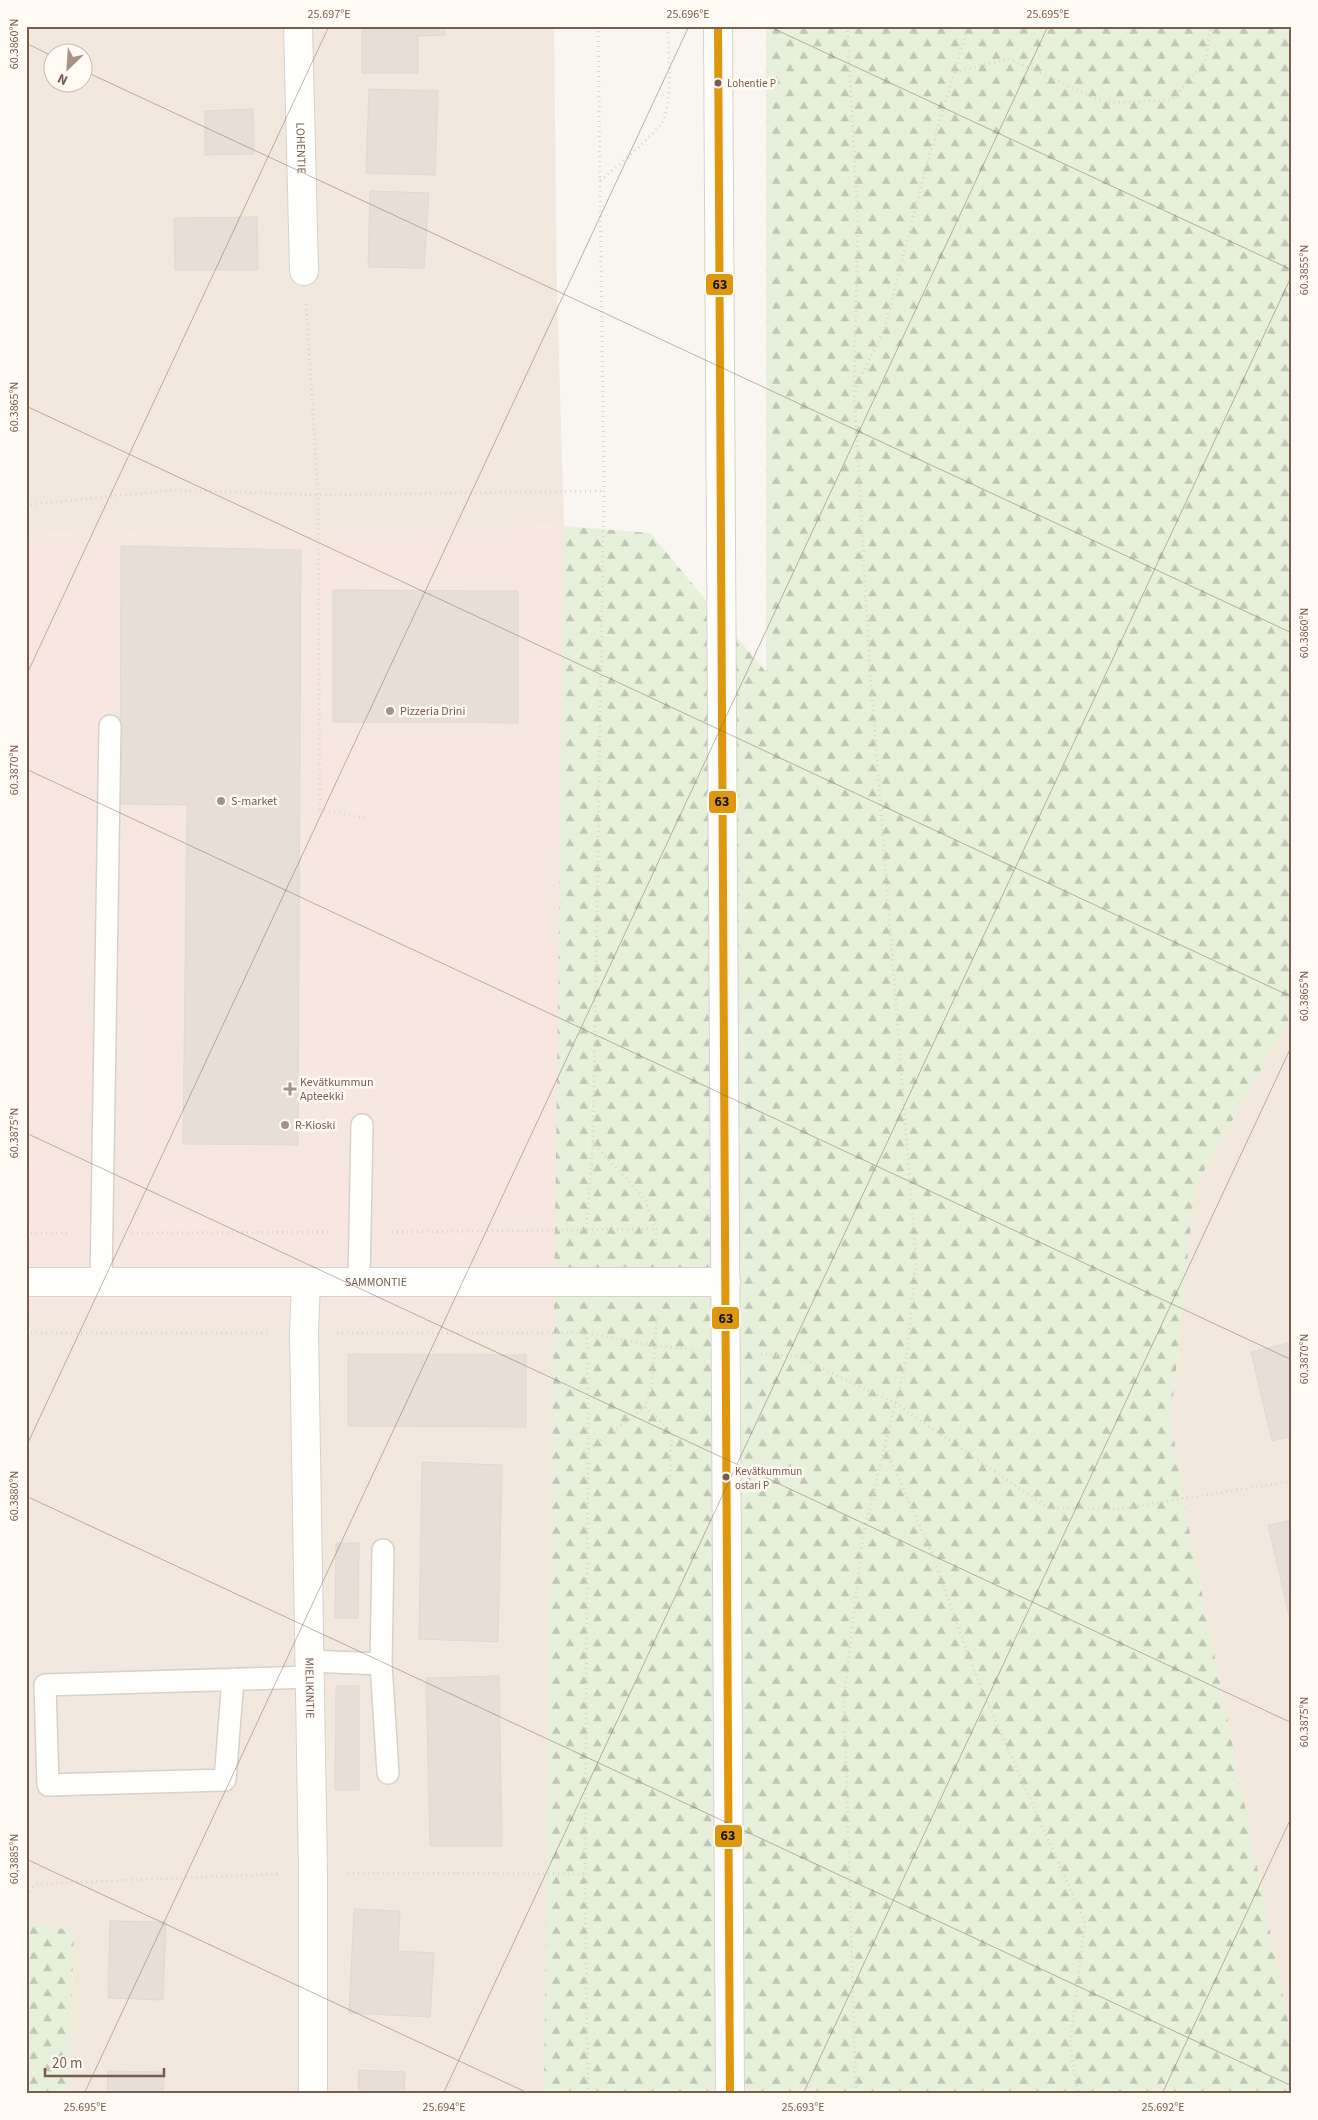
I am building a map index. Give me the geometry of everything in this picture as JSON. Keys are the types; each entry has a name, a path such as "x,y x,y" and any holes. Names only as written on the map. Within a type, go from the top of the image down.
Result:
{"street":[{"name":"LOHENTIE","path":"298,26 304,271"},
{"path":"718,26 730,2094"},
{"name":"SAMMONTIE","path":"26,1282 726,1282"},
{"name":"MIELIKINTIE","path":"306,1283 304,1332 313,2094"}],"lane":[{"path":"101,1281 110,726"},
{"path":"359,1282 362,1125"},
{"path":"383,1550 381,1664 388,1773"},
{"path":"233,1679 225,1780 48,1785 44,1685 233,1679 309,1669 381,1664"}],"path":[{"path":"586,1229 593,1142 604,491 598,26"},
{"path":"600,180 618,168 664,120 669,83 668,26"},
{"path":"847,26 858,220 854,390 870,671 916,1261 907,1356 863,1534 844,1697 856,2094"},
{"path":"854,390 884,330 924,174 968,26"},
{"path":"955,72 1010,59 1105,103 1172,100 1205,61 1212,26"},
{"path":"304,271 318,495 320,809 368,819"},
{"path":"26,505 173,490 318,495 604,491"},
{"path":"588,1450 645,1407 652,1385 656,1346 656,1229 645,1199 593,1142"},
{"path":"26,1333 587,1333 656,1346 796,1356 895,1403 1048,1508 1118,1509 1292,1481"},
{"path":"587,1333 585,1874 588,2094"},
{"path":"645,1407 672,1432 670,1477"},
{"path":"884,1446 932,1554 978,1681 1085,1924 1070,2045 1078,2094"},
{"path":"26,1895 37,1884"}],"shaded area":[{"path":"26,26 554,26 557,291 564,526 26,535"},
{"path":"564,526 562,1315 26,1316 26,535"},
{"path":"1292,1014 1292,2041 1183,1498 1171,1419 1195,1187"},
{"path":"562,1315 547,2094 69,2094 74,1931 26,1922 26,1316"}],"green space":[{"path":"766,26 1292,26 1292,1014 1195,1187 1171,1419 1183,1498 1292,2041 1292,2094 544,2094 564,526 650,533 766,672"},
{"path":"26,1922 74,1931 69,2094 26,2094"}],"building":[{"path":"189,26 238,26 238,28 189,29"},
{"path":"362,26 445,26 445,35 418,36 418,73 362,73"},
{"path":"369,89 438,91 435,175 366,173"},
{"path":"253,109 254,154 205,155 205,111"},
{"path":"370,191 429,193 424,268 368,267"},
{"path":"257,217 258,270 175,270 174,218"},
{"path":"121,546 301,550 298,1145 183,1144 187,805 120,804"},
{"path":"333,590 518,591 518,723 333,722"},
{"path":"1292,1342 1292,1436 1272,1441 1251,1352"},
{"path":"348,1354 526,1355 526,1427 348,1426"},
{"path":"422,1462 502,1465 498,1642 419,1639"},
{"path":"1292,1520 1292,1615 1289,1615 1268,1525"},
{"path":"336,1543 359,1543 358,1618 335,1618"},
{"path":"499,1676 502,1846 430,1846 426,1678"},
{"path":"336,1686 359,1686 359,1790 335,1790"},
{"path":"354,1909 400,1911 398,1951 434,1953 430,2017 349,2013"},
{"path":"110,1921 166,1922 163,2000 108,1998"},
{"path":"359,2070 405,2072 404,2094 358,2094"},
{"path":"108,2071 164,2072 163,2094 107,2094"}],"transit line":[{"name":"63","path":"718,26 730,2094"}],"place":[{"name":"Lohentie P","path":"718,83"},
{"name":"Pizzeria Drini","path":"390,711"},
{"name":"S-market","path":"221,801"},
{"name":"Kevätkummun Apteekki","path":"290,1089"},
{"name":"R-Kioski","path":"285,1125"},
{"name":"Kevätkummun ostari P","path":"726,1477"}]}
